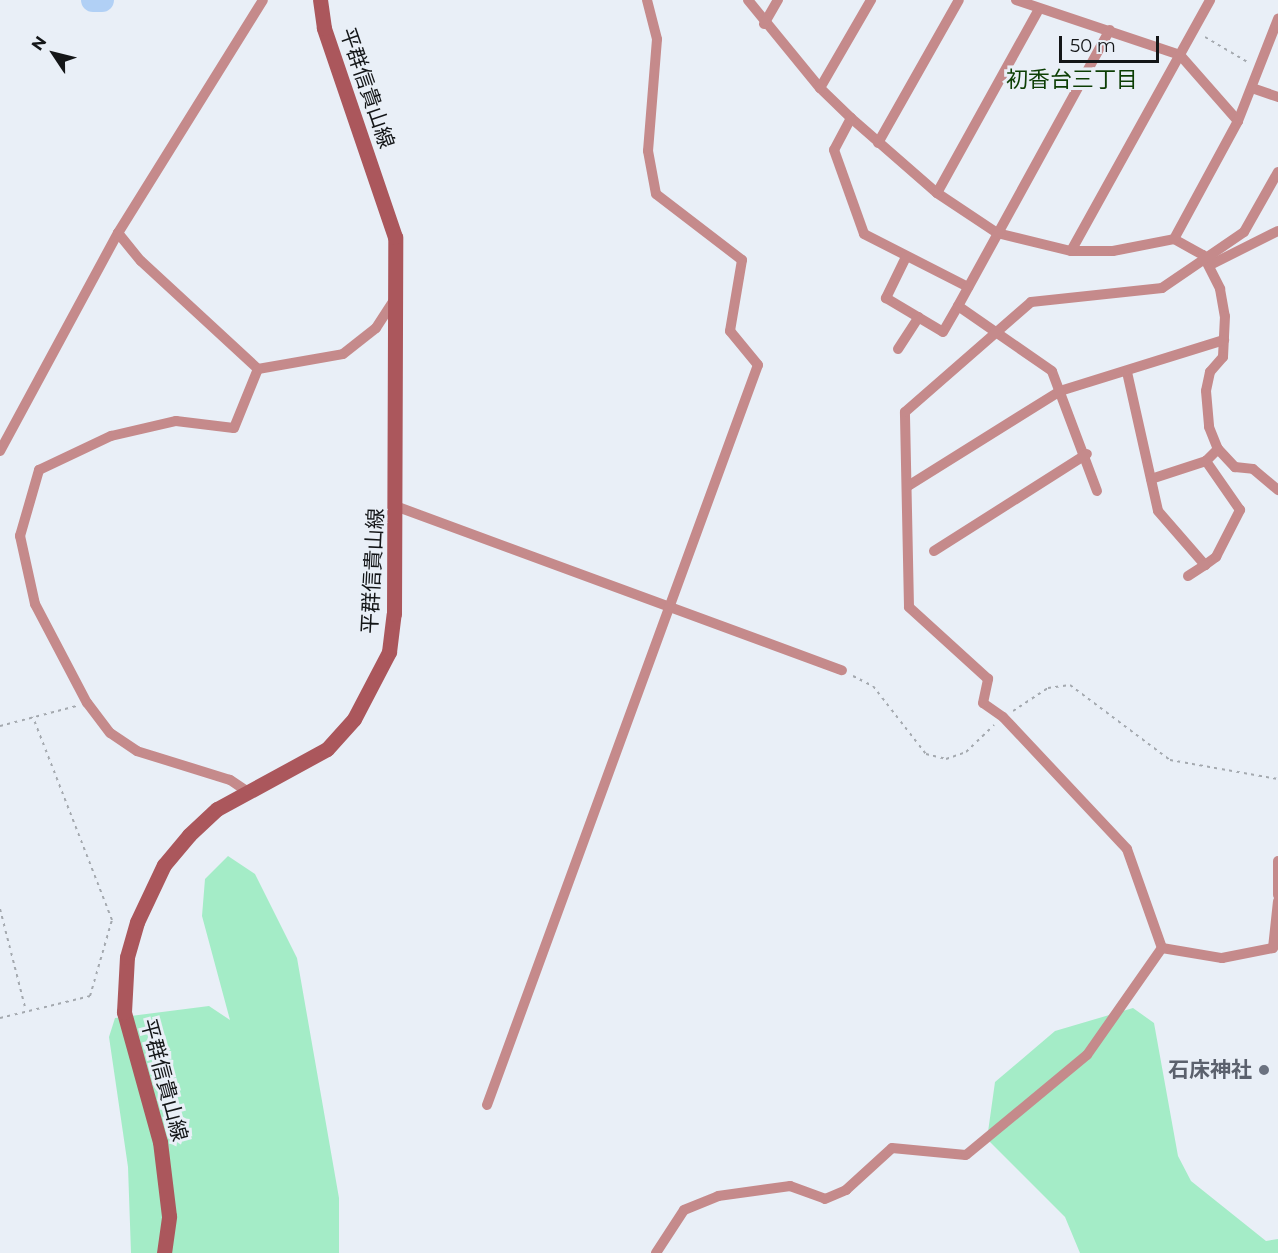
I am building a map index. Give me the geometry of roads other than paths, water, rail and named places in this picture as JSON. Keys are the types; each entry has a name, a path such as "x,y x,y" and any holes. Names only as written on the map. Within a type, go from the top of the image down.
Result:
{"main road":[{"name":"平群信貴山線","path":"164,1253 169,1216 166,1180 126,1023 127,957 164,865 218,809 327,749 375,686 392,633 398,507 395,237 324,28 320,0"}],"street":[{"path":"0,451 118,233 263,0"},
{"path":"487,1105 673,608 758,365 730,331 744,272 742,260 656,194 648,151 657,39 647,0"},
{"path":"748,0 764,24 820,88 878,143 937,193 997,233 1071,252 1113,251 1174,239 1203,255 1210,265 1223,307 1223,357 1210,372 1206,391 1209,427 1218,449 1235,466 1253,469 1278,490"},
{"path":"764,24 778,0"},
{"path":"820,88 871,0"},
{"path":"878,143 959,0"},
{"path":"1016,0 1180,55 1238,121"},
{"path":"1071,252 1210,0"},
{"path":"937,193 1039,9"},
{"path":"1174,239 1238,121 1278,19"},
{"path":"906,257 886,298 943,332 1110,30"},
{"path":"1252,88 1278,97"},
{"path":"852,118 834,150 864,234 968,288"},
{"path":"1162,948 1127,849 1003,717 983,703 988,679 909,607 905,412 1031,302 1162,288 1203,255 1244,232 1278,172"},
{"path":"1210,265 1278,231"},
{"path":"118,233 141,261 258,369"},
{"path":"258,369 343,354 376,328 397,295"},
{"path":"958,306 1052,370 1087,454 1097,491"},
{"path":"898,349 919,316"},
{"path":"908,486 1060,391 1224,340"},
{"path":"248,792 230,780 137,751 110,733 87,703 35,604 20,536 39,470 111,436 166,424 234,428 258,369"},
{"path":"1127,372 1158,511 1205,565"},
{"path":"1151,478 1206,461 1218,449"},
{"path":"934,551 1087,454"},
{"path":"1188,576 1215,557 1240,510 1206,461"},
{"path":"398,507 842,670"},
{"path":"1278,861 1278,895"},
{"path":"1162,948 1222,958 1275,950 1278,901"},
{"path":"656,1253 684,1210 718,1196 790,1186 825,1199 846,1190 891,1148 966,1155 1087,1055 1162,948"}],"waterway":[{"path":"93,0 102,0"}],"place":[{"name":"石床神社","path":"1264,1070"}],"district":[{"name":"初香台三丁目","path":"1072,80"}]}
